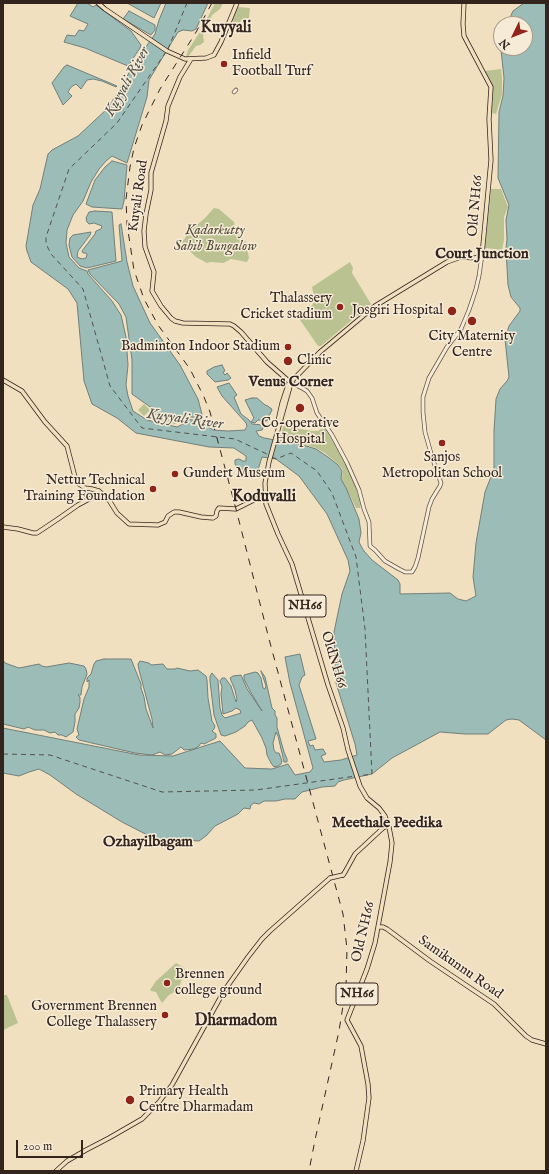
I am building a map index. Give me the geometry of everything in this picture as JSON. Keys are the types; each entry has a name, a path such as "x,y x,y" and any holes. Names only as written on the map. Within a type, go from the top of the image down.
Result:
{"main road":[{"path":"98,3 167,51 182,59 211,56 215,54 237,3"},
{"name":"Old NH66","path":"269,462 288,385 320,352 375,306 447,262 461,257 475,258 482,255 490,160 489,119 491,87 464,36 464,3"},
{"name":"Kuyali Road","path":"191,59 172,94 151,173 151,190 144,231 145,247 154,272 152,291 161,306 175,321 183,323 230,324 234,326 267,362 291,383"},
{"path":"3,380 22,391 45,422 67,446 75,477 79,484 85,488 99,491 109,500 117,513 130,524 162,524 170,514 176,512 213,518 216,516 219,508 236,509 258,498 266,496"},
{"name":"OldNH66","path":"269,462 265,483 268,512 292,564 328,685 343,728 348,750"},
{"path":"3,527 33,533 37,532 78,505 93,497 103,495"},
{"name":"Old NH66","path":"348,750 360,786 367,798 379,808 388,825 392,843 390,862 375,943 367,969 347,1020 361,1046 369,1098 363,1141 356,1171"},
{"path":"56,1171 67,1161 142,1119 159,1102 172,1085 224,991 262,939 330,878 343,875 355,854 388,825"},
{"name":"Samikunnu Road","path":"378,927 387,929 430,961 494,1004 526,1036 532,1040 546,1044"}],"street":[{"path":"291,383 307,391 312,398 317,413 334,439 347,463 359,490 364,509 370,522 370,546 385,560 398,569 405,572 412,572 418,558 429,507 441,483 424,432 423,397 429,378 447,347 460,329 469,310 476,289 482,255"}],"green space":[{"path":"215,3 223,3 220,9 212,15 204,30 204,42 196,46 188,57 186,57 188,50 200,32"},
{"path":"238,7 250,8 249,18 241,20 240,23 231,21"},
{"path":"501,69 502,95 496,114 492,113 493,88 485,71"},
{"path":"491,189 501,189 508,207 504,217 504,240 502,250 485,248"},
{"name":"Kadarkutty Sahib Bungalow","path":"214,208 219,209 234,222 236,231 246,242 249,258 247,262 231,259 223,263 207,263 196,257 182,244 191,230"},
{"name":"Thalassery Cricket stadium","path":"350,262 353,268 352,273 371,304 321,346 318,346 298,317 310,309 314,302 312,287"},
{"path":"144,404 150,410 144,416 138,410"},
{"path":"152,408 186,417 187,420 175,424 160,421 150,410"},
{"path":"285,425 312,431 325,429 344,458 361,504 360,508 356,508 342,480 343,470 325,453 307,445 279,439"},
{"path":"176,963 183,967 188,973 188,978 185,977 182,979 178,990 169,995 162,1003 156,992 150,990 156,981"},
{"path":"3,995 7,995 18,1023 3,1030"}],"water":[{"path":"78,3 87,3 93,7 96,5 131,31 141,45 128,66 85,48 64,42 67,35 75,36 79,30 84,31 88,24 70,16"},
{"path":"127,3 161,3 154,18"},
{"name":"Kuyyali River","path":"166,3 208,3 196,29 192,31 183,30 178,32 149,80 147,97 127,163 112,156 99,169 91,182 83,201 73,215 67,230 66,243 69,257 79,268 87,271 112,301 121,315 126,337 128,365 126,385 133,411 147,420 177,427 187,422 186,419 204,422 213,430 245,430 247,426 246,423 222,396 217,387 229,383 237,395 234,397 241,414 252,424 262,425 262,430 256,431 259,436 316,449 338,465 342,471 341,479 359,519 361,533 359,542 364,551 372,560 398,580 400,584 400,594 450,593 458,599 466,601 476,596 473,577 476,543 485,492 494,469 496,399 500,389 509,377 505,339 509,326 520,311 520,308 511,297 508,285 506,220 509,205 498,178 499,112 503,96 504,78 502,56 533,56 533,16 511,16 513,11 524,3 546,3 546,740 519,720 512,719 506,720 488,734 440,732 392,758 372,774 344,780 338,782 335,786 322,787 302,792 295,799 264,801 259,804 254,803 251,805 250,809 244,808 238,814 215,826 199,841 184,840 171,843 161,842 122,822 39,769 19,776 3,773 3,728 139,755 173,756 220,741 245,768 272,769 288,764 295,775 310,772 313,768 290,683 285,657 300,654 305,675 302,677 299,685 316,739 308,741 310,746 313,745 315,750 323,749 326,754 321,756 324,762 341,760 357,755 336,683 334,632 342,594 350,571 348,560 327,514 299,476 276,459 262,457 257,473 241,475 235,464 235,460 239,459 246,461 246,456 234,448 209,447 136,433 117,418 92,404 84,381 77,303 68,289 31,262 27,251 26,246 33,205 40,189 48,154 52,150 78,136 108,108 134,64 155,34"},
{"path":"129,11 155,25 155,30 151,35 123,19"},
{"path":"67,65 117,86 116,87 93,79 87,80 81,89 76,84 71,87 68,92 72,96 63,105 52,83"},
{"path":"112,161 127,165 122,209 92,207 86,204 95,180 105,167"},
{"path":"89,212 112,212 116,261 87,268 80,266 72,257 69,245 70,238 73,235 91,232 78,251 77,257 82,259 86,258 86,253 83,253 82,251 96,231 101,229 102,226 94,223 89,224 87,222 86,218"},
{"path":"121,224 127,262 133,286 150,323 180,365 198,399 203,418 160,414 132,394 132,360 126,317 119,304 90,274 88,270 122,261 119,225"},
{"path":"222,365 225,371 223,372 224,374 225,375 227,373 231,378 228,380 215,382 207,374 207,371"},
{"path":"257,398 271,408 272,410 267,421 258,420 255,423 251,422 254,418 245,400"},
{"path":"104,659 131,659 141,684 146,709 153,728 139,670 138,664 140,661 151,665 163,664 167,669 177,668 190,671 198,670 206,676 212,721 215,726 212,731 216,734 216,738 204,744 201,743 194,749 184,750 181,747 172,754 165,755 160,752 152,755 135,753 79,740 76,737 79,735 77,729 84,699 89,687 89,680 87,682 87,678 91,674 96,661"},
{"path":"3,660 5,663 19,668 39,664 46,667 69,663 84,666 87,674 82,687 81,695 78,695 80,697 80,702 79,708 75,714 73,732 66,737 58,735 55,732 50,733 44,730 35,730 28,727 24,729 3,724"},
{"path":"261,671 265,677 272,708 275,711 277,718 277,727 287,759 287,762 284,762 276,732 273,743 274,750 276,753 279,753 282,761 281,764 274,767 267,755 262,738 252,720 236,732 225,736 221,735 214,715 210,681 210,676 212,673 218,680 220,708 222,715 225,718 241,713 240,710 236,708 223,714 221,694 222,687 220,681 222,678 225,678 231,686 236,702 237,699 235,690 230,678 241,675 247,689 262,711 244,679 244,675 255,672 258,673 261,678 263,688 265,689 266,686"}],"ferry route":[{"path":"168,49 187,3"},
{"path":"166,52 117,123 69,169 46,237 46,243 51,254 83,289 110,386 142,428 235,439 269,455"},
{"path":"272,457 276,459 291,453 317,471 332,493 356,557 365,629 372,774 359,776"},
{"path":"3,754 50,755 162,792 256,790 356,776"}],"railway":[{"path":"212,3 195,34 160,89 142,125 134,148 130,167 126,199 127,224 134,270 144,299 158,325 190,369 210,412 343,914 347,949 346,987 339,1031 309,1171"}],"place":[{"name":"Infield Football Turf","path":"224,64"},
{"name":"Thalassery Cricket stadium","path":"340,307"},
{"name":"Josgiri Hospital","path":"452,311"},
{"name":"City Maternity Centre","path":"472,321"},
{"name":"Badminton Indoor Stadium","path":"288,347"},
{"name":"Clinic","path":"288,361"},
{"name":"Co-operative Hospital","path":"300,408"},
{"name":"Sanjos Metropolitan School","path":"442,443"},
{"name":"Gundert Museum","path":"175,474"},
{"name":"Nettur Technical Training Foundation","path":"153,489"},
{"name":"Brennen college ground","path":"167,983"},
{"name":"Government Brennen College Thalassery","path":"165,1015"},
{"name":"Primary Health Centre Dharmadam","path":"130,1100"}],"district":[{"name":"Kuyyali","path":"226,29"},
{"name":"Court Junction","path":"482,255"},
{"name":"Venus Corner","path":"291,383"},
{"name":"Koduvalli","path":"264,498"},
{"name":"Meethale Peedika","path":"387,824"},
{"name":"Ozhayilbagam","path":"148,843"},
{"name":"Dharmadom","path":"236,1022"}]}
